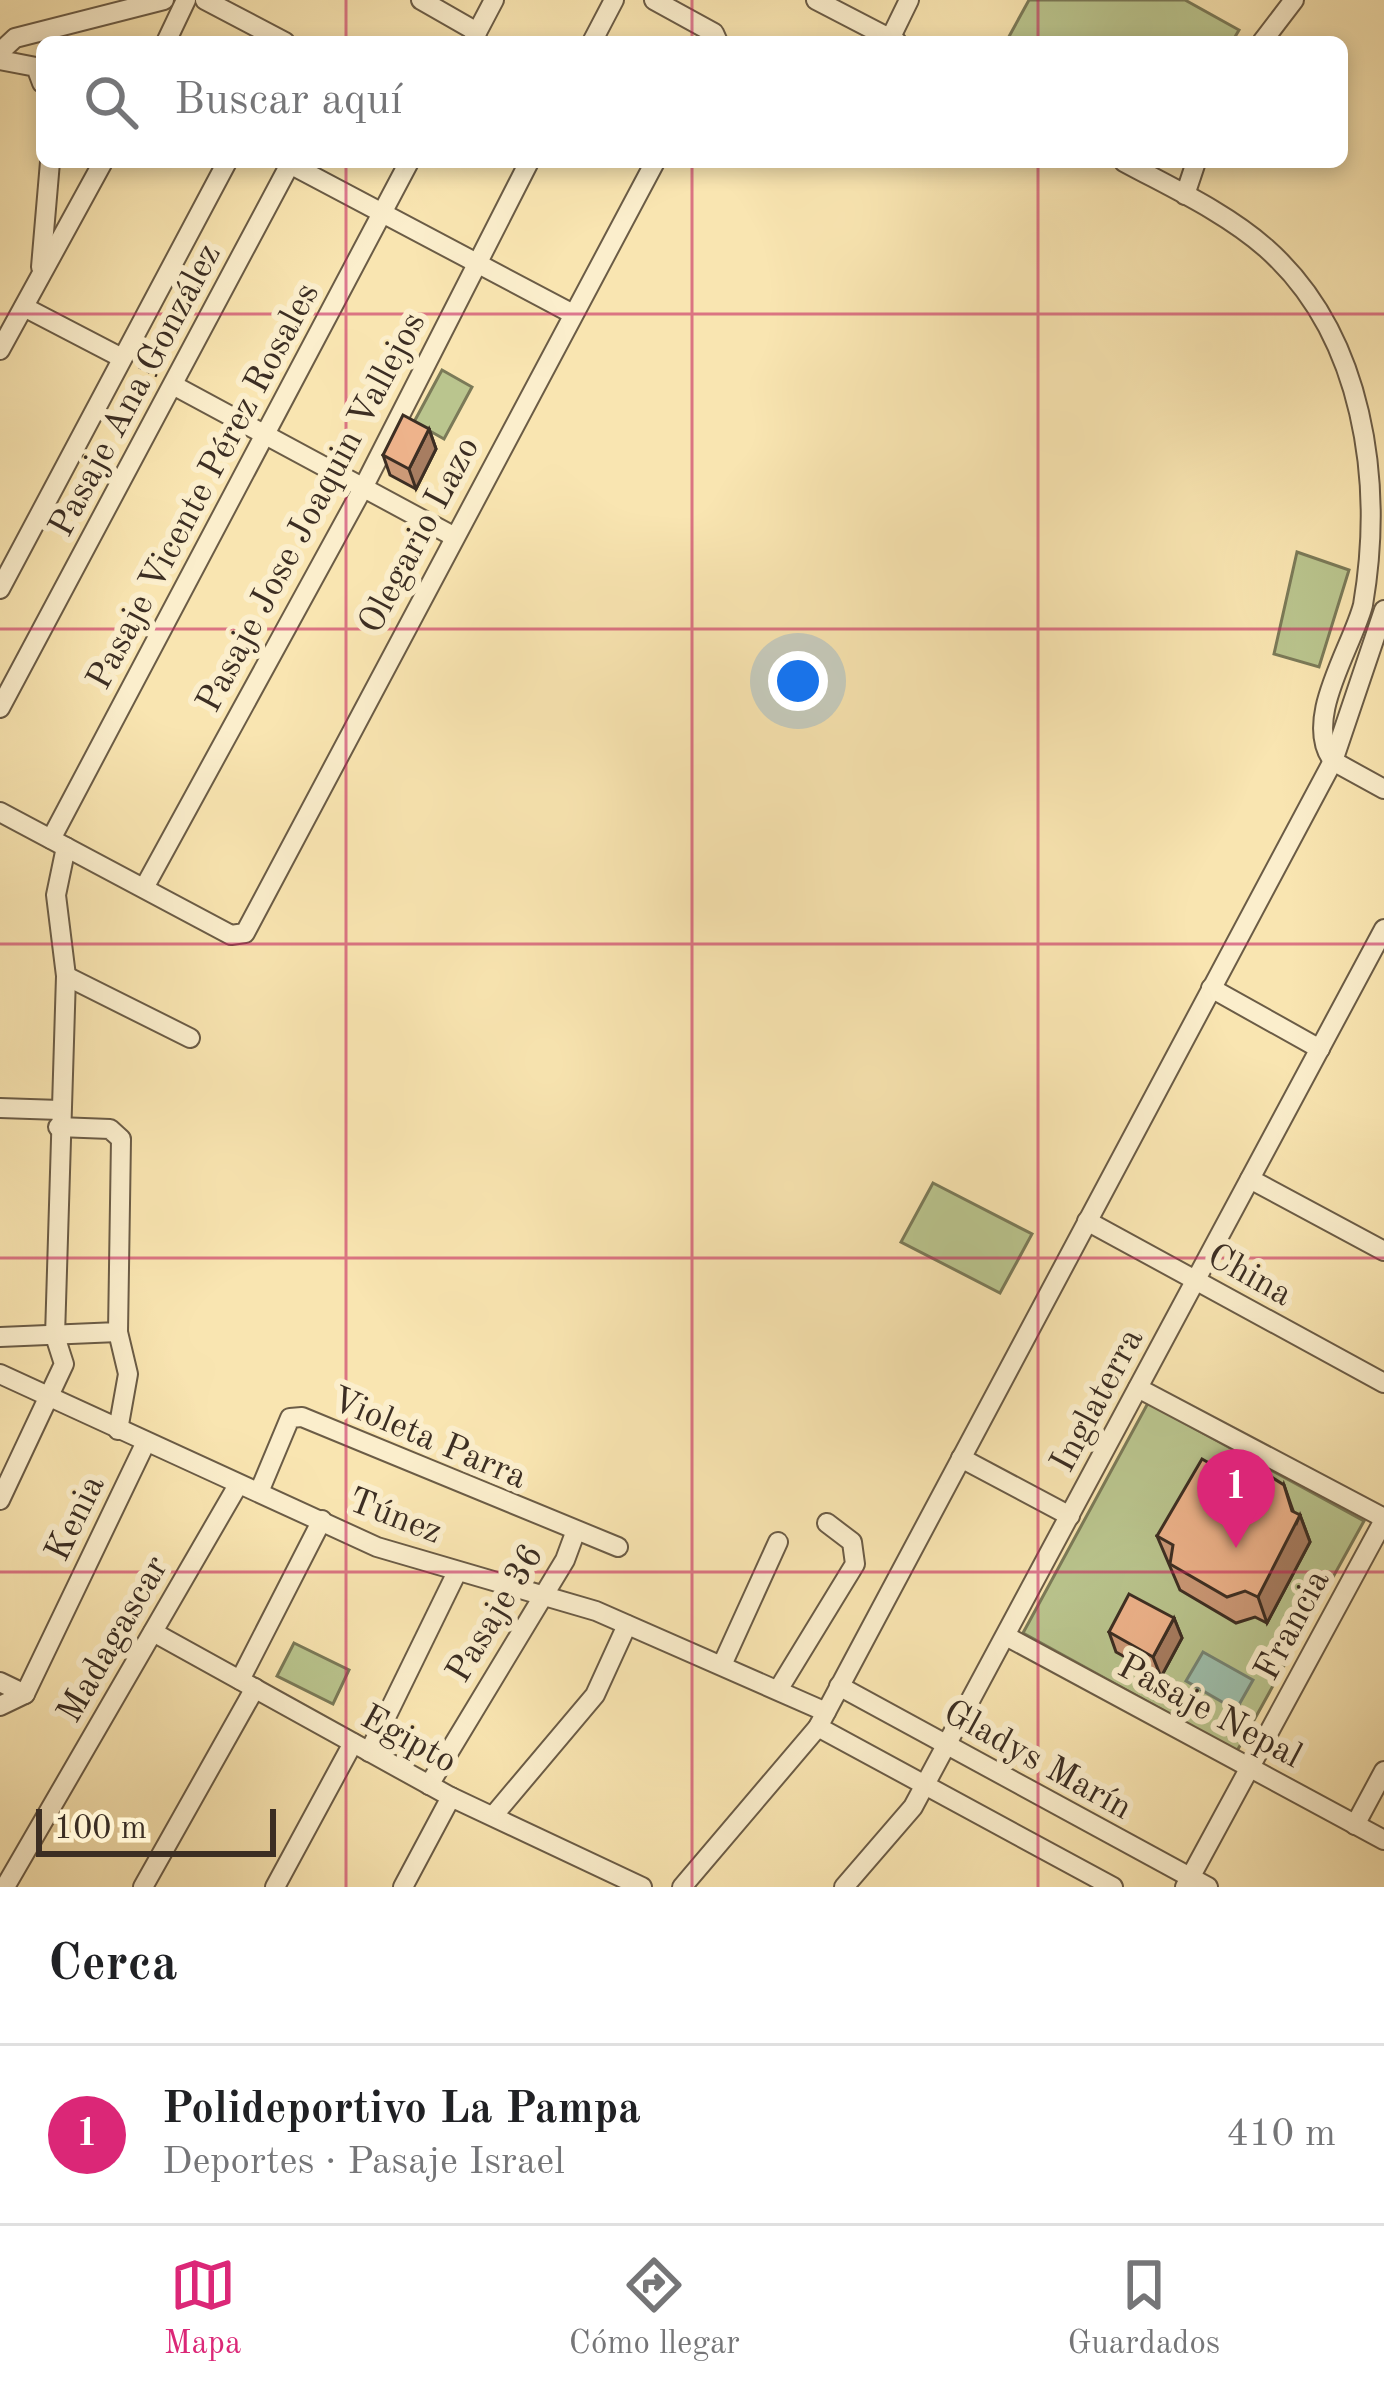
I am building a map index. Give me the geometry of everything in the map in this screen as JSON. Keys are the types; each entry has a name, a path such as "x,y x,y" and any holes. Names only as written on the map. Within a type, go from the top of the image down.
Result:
{"street":[{"path":"36,71 0,56 15,38 164,0"},
{"path":"169,36 186,0"},
{"path":"205,0 274,36"},
{"path":"422,0 474,36"},
{"path":"476,36 494,0"},
{"path":"595,36 614,0"},
{"path":"654,0 711,36"},
{"path":"816,0 886,36"},
{"path":"895,36 908,0"},
{"path":"1267,36 1294,0"},
{"path":"40,278 49,168"},
{"path":"0,350 100,168"},
{"path":"2,578 224,168"},
{"name":"Pasaje Ana González","path":"0,708 285,168"},
{"path":"297,168 573,314"},
{"name":"Pasaje Vicente Pérez Rosales","path":"58,843 406,168"},
{"name":"Pasaje Jose Joaquin Vallejos","path":"144,888 363,488 527,168"},
{"name":"Olegario Lazo","path":"144,888 240,936 652,168"},
{"path":"1135,168 1268,250 1308,294 1339,345 1358,401 1375,485 1363,605 1324,720 1323,741 1333,761 1384,789"},
{"path":"1185,195 1194,168"},
{"path":"24,307 122,358"},
{"path":"173,385 453,536"},
{"path":"682,1887 822,1719 1333,761 1384,610"},
{"path":"0,812 144,888"},
{"path":"0,1500 64,1364 55,1336 66,976 56,895 58,843"},
{"name":"Inglaterra","path":"845,1887 903,1822 926,1786 1384,929"},
{"path":"66,976 190,1038"},
{"path":"1211,988 1320,1049"},
{"path":"0,1108 110,1129 122,1139 118,1332 128,1374 127,1402 118,1430"},
{"path":"1250,1179 1384,1251"},
{"name":"China","path":"1087,1221 1384,1383"},
{"path":"0,1337 118,1332"},
{"name":"Túnez","path":"0,1373 145,1444 377,1547 627,1624 778,1690 822,1719"},
{"path":"1138,1388 1384,1519"},
{"name":"Violeta Parra","path":"259,1492 283,1429 290,1418 302,1417 574,1533 618,1547"},
{"name":"Kenia","path":"28,1689 145,1444"},
{"path":"961,1458 1070,1516"},
{"name":"Madagascar","path":"10,1881 238,1485"},
{"name":"Francia","path":"1194,1884 1250,1768 1384,1519"},
{"path":"143,1887 247,1684 322,1520"},
{"path":"778,1690 855,1564 852,1542 827,1523"},
{"name":"Pasaje 36","path":"429,1785 574,1533"},
{"path":"722,1665 778,1542"},
{"path":"275,1887 361,1748 457,1572"},
{"path":"493,1816 595,1695 627,1624"},
{"name":"Egipto","path":"153,1632 451,1797 642,1887"},
{"name":"Pasaje Nepal","path":"1006,1636 1384,1840"},
{"path":"0,1682 28,1689"},
{"name":"Gladys Marín","path":"839,1686 1194,1884"},
{"path":"0,1706 28,1689"},
{"path":"822,1719 926,1786 1113,1887"},
{"path":"1355,1825 1384,1771"},
{"path":"403,1887 451,1797"}],"path":[{"path":"122,358 173,385"}],"green space":[{"path":"1029,0 1185,0 1239,30 1236,36 1009,36"},
{"path":"442,370 472,387 444,439 414,422"},
{"path":"1297,552 1349,570 1319,667 1274,654"},
{"path":"933,1183 1032,1234 1000,1293 901,1242"},
{"path":"1148,1403 1364,1521 1237,1751 1023,1633"},
{"path":"294,1643 349,1670 333,1704 277,1676"}],"shaded area":[{"path":"1203,1652 1253,1680 1236,1710 1186,1681"}],"building":[{"path":"403,415 429,429 409,469 383,455"},
{"path":"1232,1452 1284,1485 1292,1511 1300,1515 1258,1597 1245,1591 1227,1597 1170,1564 1173,1545 1157,1536 1202,1459 1216,1467"},
{"path":"1129,1594 1174,1618 1153,1657 1109,1632"}],"place":[{"name":"Polideportivo La Pampa","path":"1236,1548"}]}
